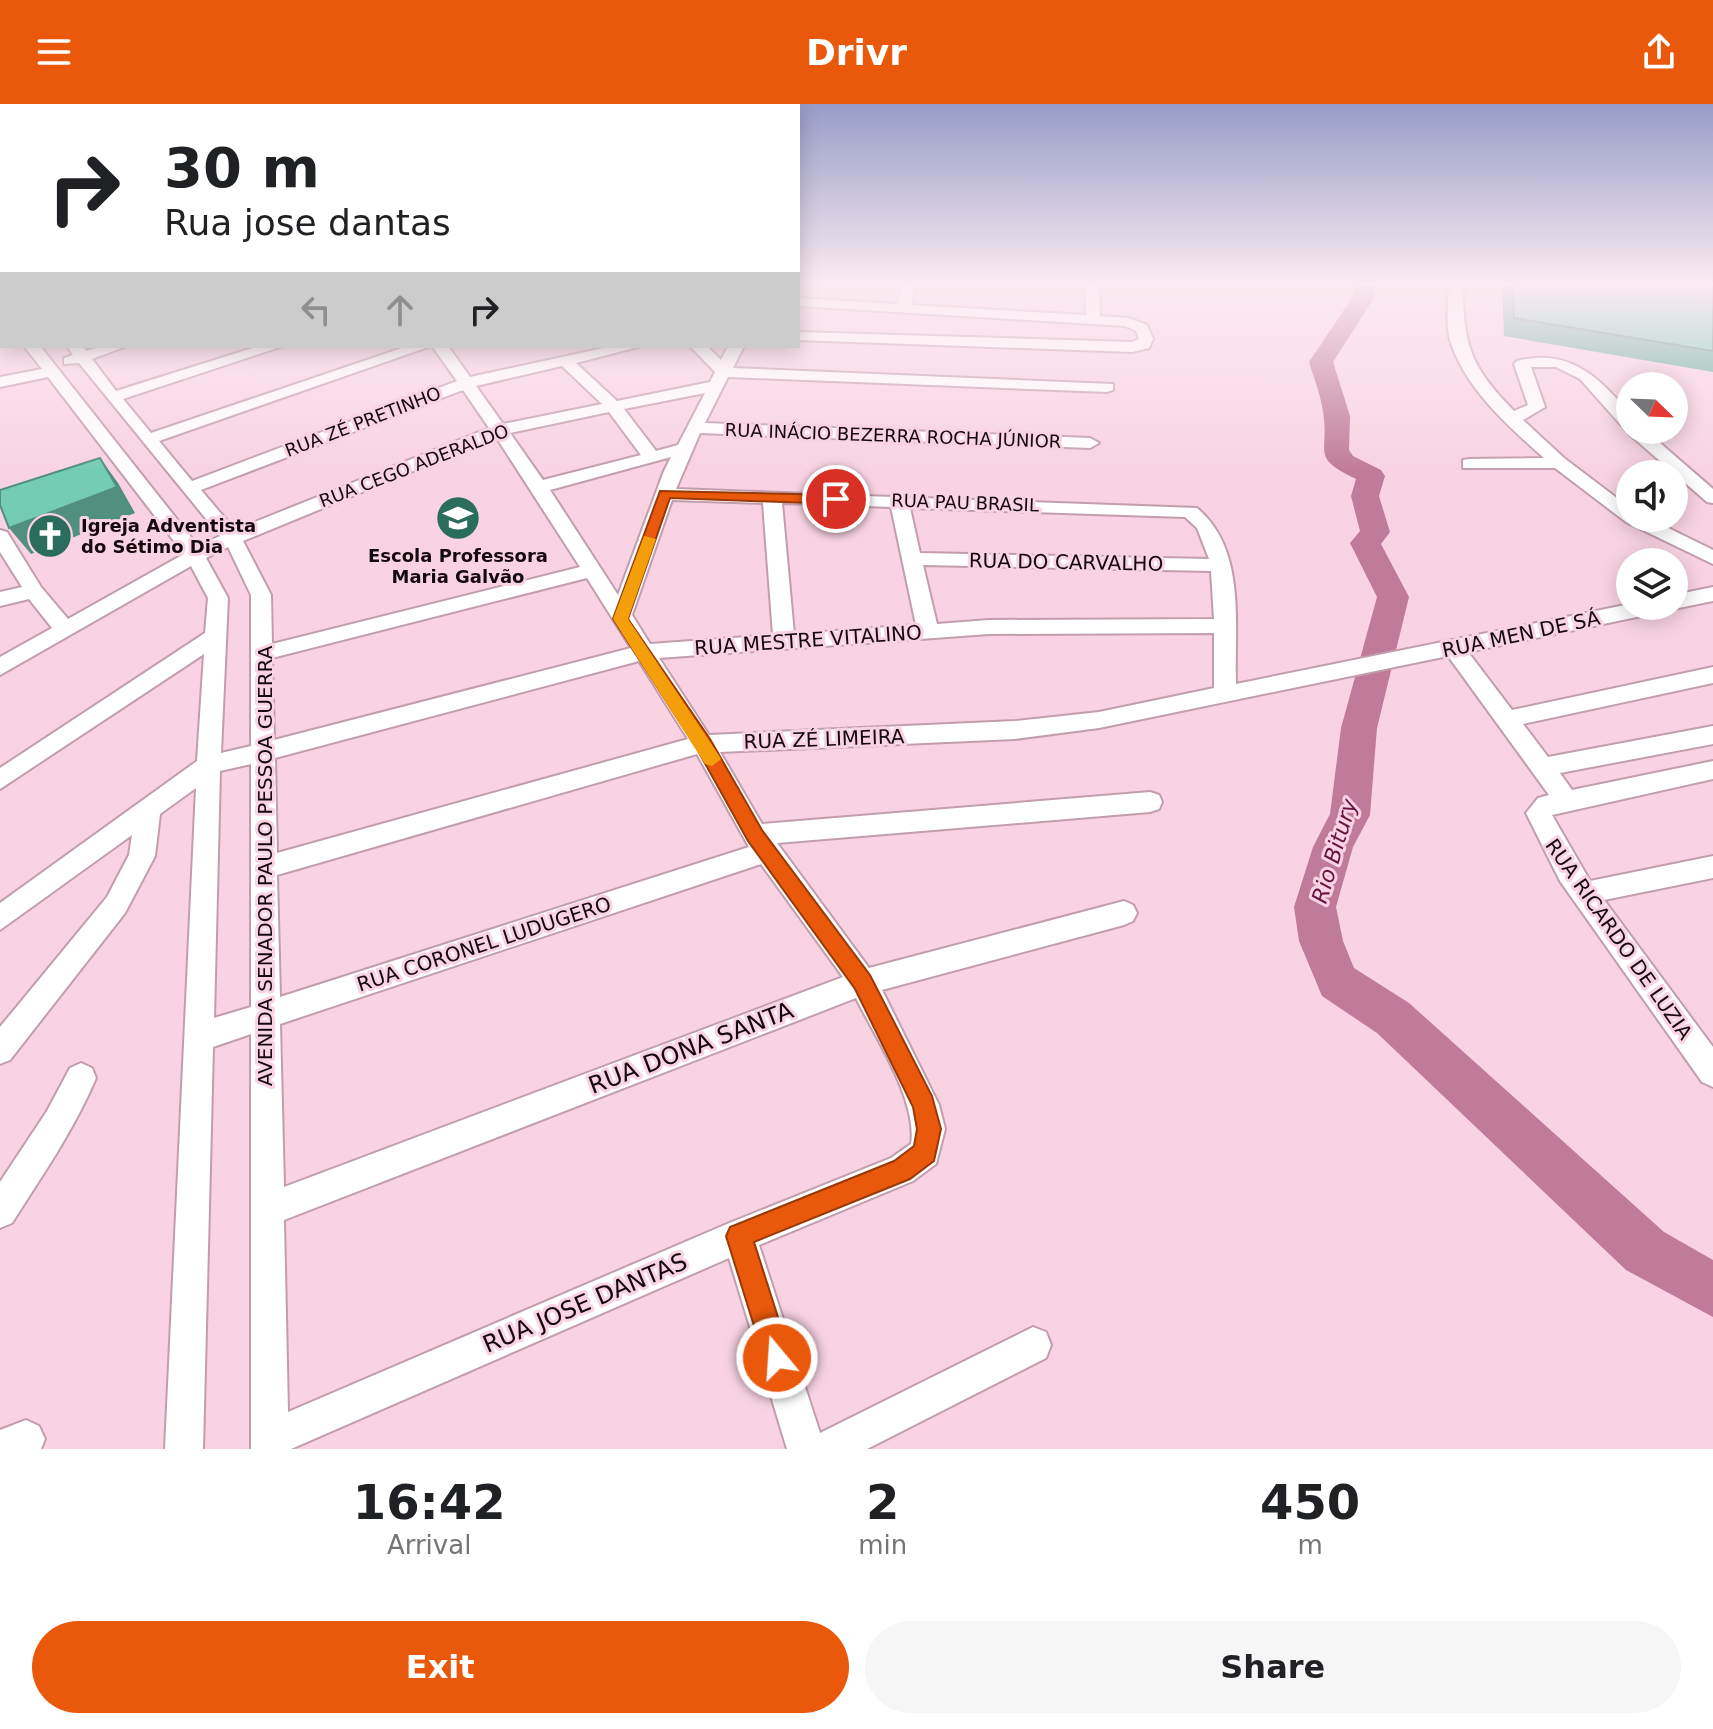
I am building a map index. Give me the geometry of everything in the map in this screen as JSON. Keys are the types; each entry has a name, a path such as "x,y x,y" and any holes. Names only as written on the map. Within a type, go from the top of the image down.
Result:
{"street":[{"path":"1095,346 1139,346"},
{"path":"1460,346 1469,367 1522,429 1616,505"},
{"path":"0,382 44,362 106,348"},
{"path":"96,425 120,406 270,348"},
{"path":"149,439 417,348"},
{"path":"441,348 539,487 620,619 703,744 762,843 863,982"},
{"name":"RUA ZÉ PRETINHO","path":"189,488 466,383 625,348"},
{"path":"699,348 721,378"},
{"path":"620,619 665,494 735,348"},
{"name":"AVENIDA SENADOR PAULO PESSOA GUERRA","path":"79,352 189,488 212,547 218,598 214,637 184,1449"},
{"path":"565,361 613,406 652,457"},
{"name":"AVENIDA SENADOR PAULO PESSOA GUERRA","path":"44,362 96,425 212,547 258,582 263,608 264,653 261,753 270,1444"},
{"path":"1517,416 1537,407 1522,364 1559,364 1586,373 1616,408"},
{"name":"RUA CEGO ADERALDO","path":"0,667 212,547 499,430 613,406 721,378 1107,387"},
{"name":"RUA INÁCIO BEZERRA ROCHA JÚNIOR","path":"696,428 1090,443"},
{"path":"1651,444 1713,498"},
{"path":"539,487 686,448"},
{"path":"1469,464 1562,463"},
{"name":"RUA PAU BRASIL","path":"665,494 1190,512 1207,524 1220,565"},
{"path":"772,498 784,642"},
{"path":"899,501 928,631"},
{"path":"1662,532 1713,558"},
{"path":"0,536 34,591 64,629"},
{"name":"RUA DO CARVALHO","path":"912,559 1220,565"},
{"path":"1220,565 1227,604 1224,626 1225,695"},
{"path":"264,653 591,571"},
{"path":"0,599 34,591"},
{"path":"1688,599 1713,594"},
{"name":"RUA MEN DE SÁ","path":"1348,670 1616,614"},
{"name":"RUA MESTRE VITALINO","path":"209,765 643,652 989,627 1224,626"},
{"path":"0,780 214,637"},
{"path":"0,652 44,641"},
{"name":"RUA RICARDO DE LUZIA","path":"1453,647 1544,767 1557,803 1538,813 1542,826 1585,893 1713,1072"},
{"name":"RUA ZÉ LIMEIRA","path":"263,868 703,744 1015,730 1099,720 1348,670"},
{"path":"1507,719 1713,675"},
{"path":"1544,767 1713,735"},
{"path":"0,918 209,765"},
{"path":"1557,803 1713,770"},
{"name":"RUA CORONEL LUDUGERO","path":"200,1037 762,843 1150,802"},
{"path":"0,1050 116,905 142,856 149,806"},
{"path":"1585,893 1713,867"},
{"name":"RUA DONA SANTA","path":"267,1210 863,982 1124,913"},
{"name":"RUA JOSE DANTAS","path":"270,1444 739,1236 902,1170 925,1153 929,1129 924,1105 863,982"},
{"path":"0,1211 58,1122 81,1078"},
{"path":"739,1236 806,1449"},
{"path":"827,1449 1033,1345"}],"building":[{"path":"1681,346 1713,346 1713,351"},
{"path":"100,458 117,487 9,528 0,505 0,490"}],"waterway":[{"name":"Rio Bitury","path":"1332,346 1321,362 1337,416 1335,450 1342,462 1371,476 1365,496 1375,532 1365,543 1393,597 1359,728 1350,815 1333,847 1315,907 1321,941 1338,982 1393,1018 1645,1251 1713,1290"}],"slow traffic":[{"path":"649,539 620,619 712,759"}],"place":[{"name":"Escola Professora Maria Galvão","path":"458,518"},
{"name":"Igreja Adventista do Sétimo Dia","path":"50,536"}],"route":[{"path":"777,1358 739,1236 902,1170 925,1153 929,1129 924,1105 863,982 755,835 703,744 620,619 665,494 836,499"}]}
